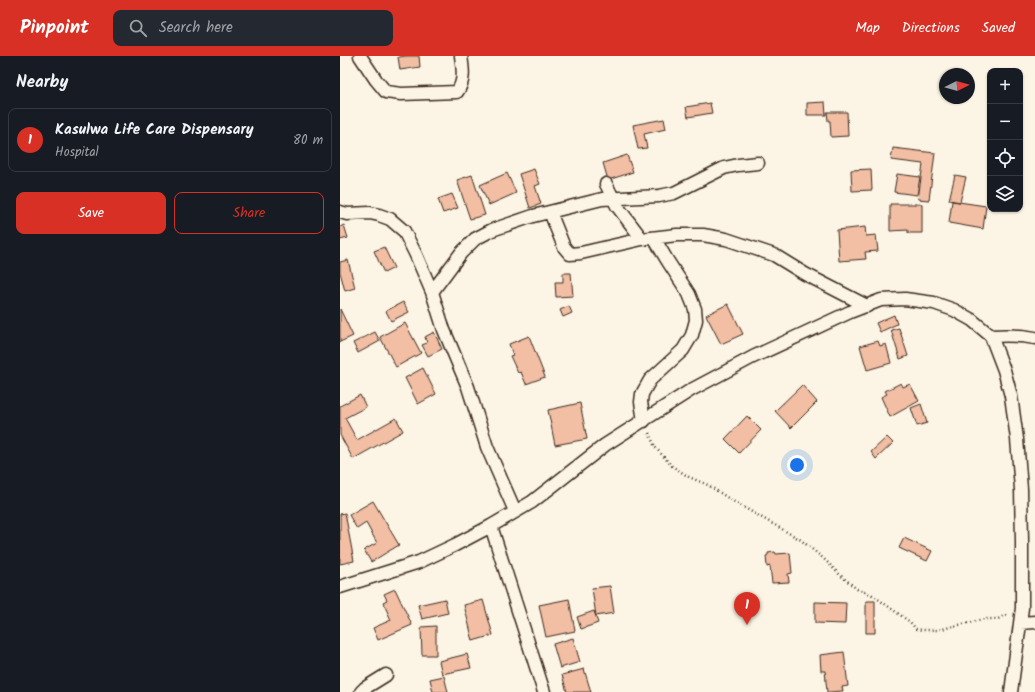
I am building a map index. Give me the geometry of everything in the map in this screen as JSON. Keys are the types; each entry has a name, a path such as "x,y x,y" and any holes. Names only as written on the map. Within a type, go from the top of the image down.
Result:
{"street":[{"path":"360,56 386,92 401,94 457,92 461,87 463,79 461,56"},
{"path":"432,292 462,253 475,239 492,230 533,216 602,199 659,196 674,193 724,168 758,163"},
{"path":"606,184 617,206 667,260 688,294 695,309 696,320 692,335 683,350 650,380 642,394 641,402 644,421"},
{"path":"340,212 347,214 370,213 390,219 397,224 408,238 432,292 444,330 468,387 487,447 516,511"},
{"path":"550,212 564,247 570,254 581,253 648,238 677,235 703,235 726,239 774,255 805,274 867,306"},
{"path":"340,587 419,562 491,526 532,502 605,445 691,390 753,357 850,312 881,300 905,299 934,304 954,310 972,320 991,336 997,349 1011,396 1017,439 1022,542 1022,608 1011,692"},
{"path":"991,336 1020,335 1035,338"},
{"path":"491,526 544,692"},
{"path":"1020,622 1035,622"},
{"path":"361,692 386,675"}],"path":[{"path":"644,421 655,447 672,466 688,477 708,485 731,500 801,540 857,589 871,594 916,628 923,630 938,630 984,620 998,619 1022,608"}],"building":[{"path":"419,56 420,67 400,70 398,57"},
{"path":"825,102 826,115 807,115 807,103"},
{"path":"710,103 712,113 688,117 686,107"},
{"path":"827,112 847,112 848,136 831,137 830,121 828,121"},
{"path":"664,119 666,129 644,134 647,148 638,149 633,125"},
{"path":"893,148 935,153 929,200 918,199 923,164 891,160"},
{"path":"627,155 633,172 608,180 603,163"},
{"path":"534,169 540,184 535,186 541,204 530,208 519,174"},
{"path":"871,169 872,190 852,191 851,170"},
{"path":"507,173 516,193 489,205 480,185"},
{"path":"897,174 920,177 917,195 894,192"},
{"path":"472,175 485,215 470,219 457,180"},
{"path":"955,175 966,177 960,202 949,200"},
{"path":"452,194 458,208 443,213 438,199"},
{"path":"952,201 986,206 983,229 949,223"},
{"path":"890,204 922,204 922,233 908,233 908,230 890,231"},
{"path":"344,225 348,238 340,240 340,227"},
{"path":"865,227 866,236 876,235 878,251 865,252 866,259 839,261 837,230"},
{"path":"384,247 394,268 384,273 374,251"},
{"path":"348,260 355,288 345,291 340,272 340,262"},
{"path":"563,273 571,273 573,296 556,297 555,282 563,282"},
{"path":"403,302 409,312 391,321 386,311"},
{"path":"728,304 743,334 721,344 706,315"},
{"path":"569,306 572,313 563,317 560,310"},
{"path":"340,309 353,336 340,342"},
{"path":"894,315 897,324 880,332 876,323"},
{"path":"405,323 421,353 396,367 380,337"},
{"path":"899,328 908,356 900,359 891,330"},
{"path":"375,332 380,341 358,353 353,343"},
{"path":"434,332 442,349 428,356 422,345 427,343 425,337"},
{"path":"529,336 545,377 526,384 521,372 518,373 510,356 513,355 509,344"},
{"path":"878,341 880,346 886,344 891,363 867,370 860,346"},
{"path":"423,368 436,394 418,404 405,378"},
{"path":"901,383 903,387 910,384 919,401 890,417 881,397 887,394 885,391"},
{"path":"802,385 817,402 791,428 775,411"},
{"path":"360,395 366,407 345,418 357,440 396,418 403,431 353,459 340,435 340,406"},
{"path":"580,403 587,439 555,445 548,410"},
{"path":"921,404 927,423 917,426 911,408"},
{"path":"747,416 761,430 739,453 725,439"},
{"path":"887,437 893,443 876,459 871,452"},
{"path":"373,501 399,545 371,562 364,550 377,543 366,523 357,529 349,515"},
{"path":"345,513 354,561 340,564 340,514"},
{"path":"904,538 932,551 927,561 899,548"},
{"path":"775,552 776,554 790,553 792,573 788,574 789,582 772,583 770,566 767,567 766,556 768,553"},
{"path":"610,586 614,613 596,616 592,588"},
{"path":"395,589 412,625 378,640 373,628 391,620 383,602 387,600 384,594"},
{"path":"445,599 448,613 422,619 418,605"},
{"path":"569,599 575,631 546,637 539,605"},
{"path":"483,600 493,635 473,641 464,605"},
{"path":"866,601 875,601 875,633 866,633"},
{"path":"815,602 846,603 845,624 815,623"},
{"path":"594,611 598,623 581,629 577,617"},
{"path":"436,626 436,655 422,655 421,627"},
{"path":"573,638 580,662 560,668 553,644"},
{"path":"844,652 848,686 842,687 843,691 827,692 825,671 821,671 820,655"},
{"path":"467,654 471,668 442,674 439,661"},
{"path":"584,669 591,692 567,692 562,675"},
{"path":"444,676 448,692 433,692 430,679"}],"place":[{"name":"Kasulwa Life Care Dispensary","path":"747,625"}]}
